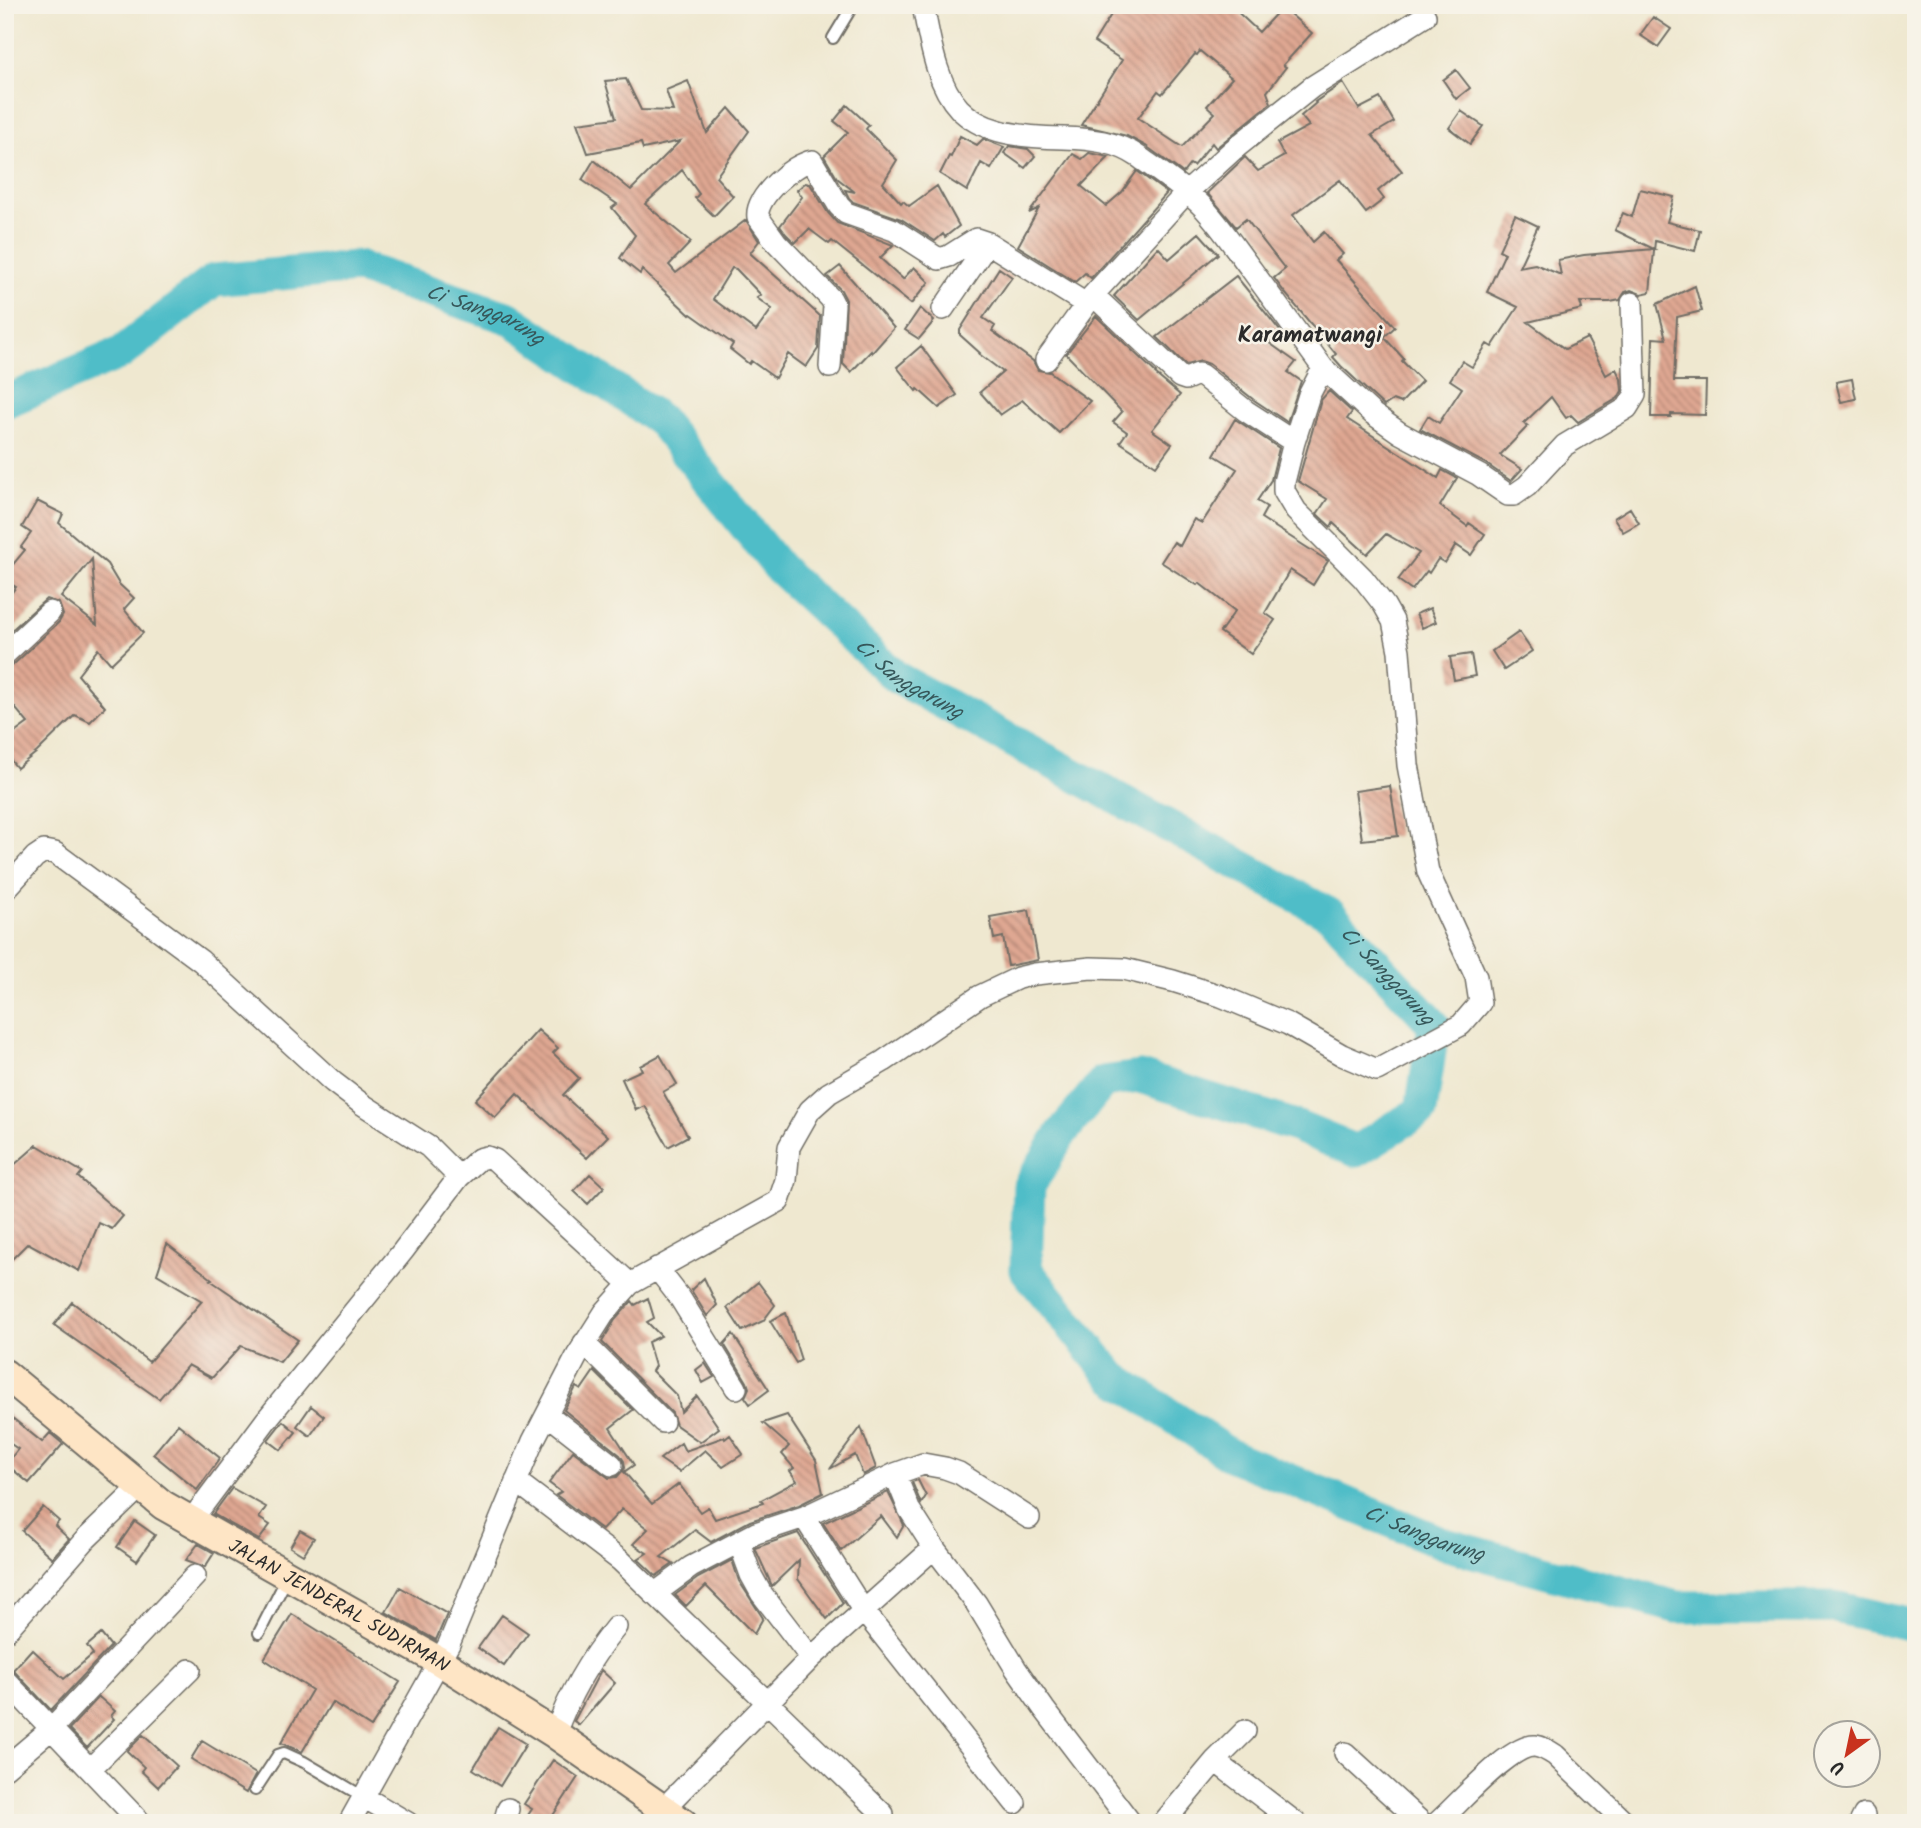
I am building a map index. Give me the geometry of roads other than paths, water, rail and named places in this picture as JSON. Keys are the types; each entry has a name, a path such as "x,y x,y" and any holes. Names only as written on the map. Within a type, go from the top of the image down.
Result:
{"main road":[{"name":"JALAN JENDERAL SUDIRMAN","path":"5,1374 163,1505 439,1661 546,1729 673,1816"}],"street":[{"path":"923,5 929,37 944,86 957,108 970,120 1012,134 1114,143 1136,155 1202,207 1233,244 1322,368 1373,414 1400,433 1479,475 1508,495 1514,495 1527,486 1565,445 1633,402 1632,303"},
{"path":"1046,360 1089,299 1186,193 1233,150 1312,87 1425,16"},
{"path":"830,367 834,305 776,242 758,217 759,204 785,175 804,163 812,162 839,206 846,212 894,230 939,258 949,256 976,239 988,243 1089,299 1180,377 1186,379 1198,373 1246,411 1294,442"},
{"path":"943,309 988,243"},
{"path":"349,1823 460,1620 516,1481 584,1343 615,1298 630,1284 779,1201 786,1180 792,1138 810,1110 829,1093 884,1061 980,996 1018,978 1035,974 1091,968 1124,969 1146,974 1221,996 1288,1024 1342,1055 1377,1070 1461,1026 1480,1003 1476,977 1428,872 1408,765 1399,651 1393,621 1363,578 1288,501 1284,491 1294,442 1309,395 1322,368"},
{"path":"5,654 50,612"},
{"path":"5,890 35,857 44,851 55,853 201,961 333,1082 372,1111 429,1147 459,1177"},
{"path":"190,1522 259,1429 459,1177 479,1159 487,1157 495,1160 630,1284"},
{"path":"657,1268 680,1298 736,1388"},
{"path":"584,1343 663,1422"},
{"path":"547,1414 612,1465"},
{"path":"651,1591 756,1533 804,1517 895,1474 923,1464 945,1468 971,1479 1029,1518"},
{"path":"895,1474 909,1509 934,1548 976,1603 1044,1709 1131,1823"},
{"path":"516,1481 595,1539 769,1702 883,1814"},
{"path":"5,1632 86,1539 141,1486"},
{"path":"804,1517 863,1611 1016,1803"},
{"path":"739,1542 751,1576 761,1593 811,1658"},
{"path":"673,1816 769,1702 811,1658 934,1548"},
{"path":"5,1768 51,1729 195,1576"},
{"path":"546,1729 564,1708 579,1677 616,1627"},
{"path":"90,1769 190,1670"},
{"path":"5,1681 141,1823"},
{"path":"1163,1823 1215,1761 1245,1731"},
{"path":"1437,1823 1491,1771 1525,1748 1535,1746 1555,1755 1626,1823"},
{"path":"1345,1753 1422,1823"},
{"path":"1215,1761 1296,1823"},
{"path":"362,1796 408,1823"}],"lane":[{"path":"833,38 853,5"},
{"path":"259,1633 288,1576"},
{"path":"255,1790 278,1755 284,1753 362,1796"}],"waterway":[{"name":"Ci Sanggarung","path":"5,402 121,353 214,280 357,267 509,318 659,419 779,568 897,678 1331,915 1434,1025 1421,1111 1356,1151 1293,1125 1140,1077 1103,1082 1061,1134 1029,1186 1026,1270 1112,1376 1230,1455 1448,1545 1676,1607 1835,1607 1916,1626"}],"district":[{"name":"Karamatwangi","path":"1310,334"}]}
